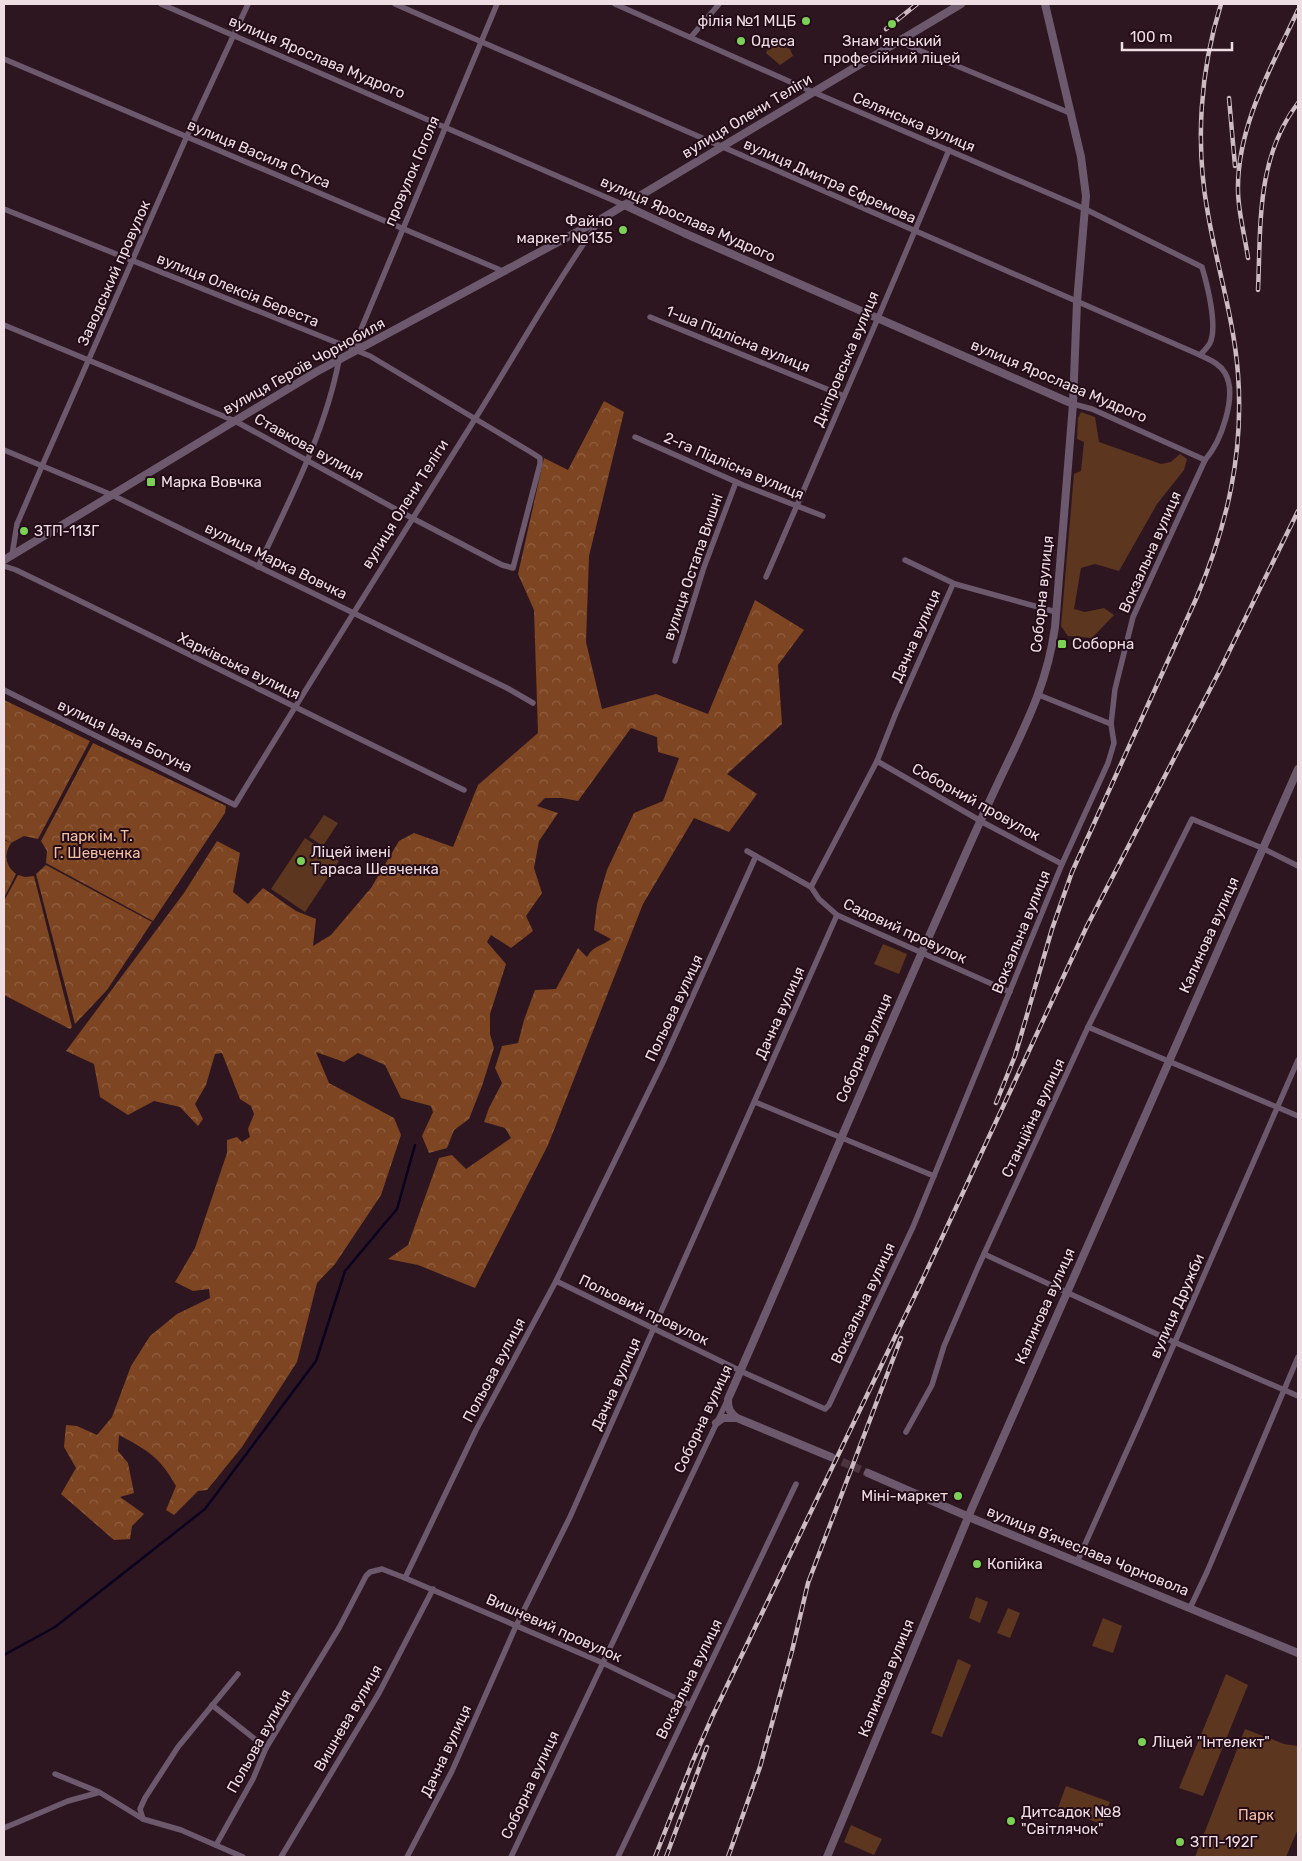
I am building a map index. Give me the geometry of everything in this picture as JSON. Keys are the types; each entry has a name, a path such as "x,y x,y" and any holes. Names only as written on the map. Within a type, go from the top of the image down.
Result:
{"street":[{"name":"вулиця Ярослава Мудрого","path":"161,4 624,205 684,234 1073,404 1092,410 1205,460"},
{"name":"Заводський провулок","path":"12,555 17,524 187,136 248,4"},
{"name":"вулиця Дмитра Єфремова","path":"395,4 1200,355"},
{"name":"провулок Гоголя","path":"357,351 359,334 497,4"},
{"name":"Селянська вулиця","path":"616,4 813,92 1085,209 1202,267 1213,326 1210,343 1200,355"},
{"path":"691,37 719,4"},
{"name":"вулиця Олени Теліги","path":"624,205 960,4"},
{"name":"Соборна вулиця","path":"511,1857 728,1399 921,953 980,820 1039,695 1051,655 1073,404 1077,302 1085,209 1084,172 1045,4"},
{"path":"897,41 1070,113"},
{"name":"вулиця Василя Стуса","path":"4,59 505,272"},
{"name":"Дніпровська вулиця","path":"766,577 948,150"},
{"name":"вулиця Героїв Чорнобиля","path":"4,560 339,360 505,272 624,205"},
{"name":"вулиця Олексія Береста","path":"4,209 370,356 540,458 513,568"},
{"name":"вулиця Олени Теліги","path":"235,804 579,250 601,219"},
{"name":"1-ша Підлісна вулиця","path":"650,317 844,396"},
{"name":"Ставкова вулиця","path":"4,325 235,421 412,518 502,565 513,568"},
{"name":"Вокзальна вулиця","path":"829,1405 912,1227 1062,864 1108,763 1114,743 1111,724 1115,689 1134,617 1205,460 1212,453 1224,426 1230,386 1224,373 1216,363 1200,355"},
{"path":"258,567 306,460 334,387 339,360"},
{"name":"2-га Підлісна вулиця","path":"634,438 736,482 823,516"},
{"name":"вулиця Марка Вовчка","path":"4,450 112,496 508,688 533,703"},
{"name":"вулиця Остапа Вишні","path":"675,661 704,567 736,482"},
{"path":"905,560 953,584 1056,612"},
{"name":"Харківська вулиця","path":"4,566 101,611 464,790"},
{"name":"Дачна вулиця","path":"811,887 878,761 896,713 953,584"},
{"name":"вулиця Івана Богуна","path":"4,690 235,804"},
{"path":"1039,695 1111,724"},
{"name":"Соборний провулок","path":"878,761 980,820 1062,864"},
{"name":"Калинова вулиця","path":"827,1857 968,1516 1298,769"},
{"name":"Станційна вулиця","path":"906,1432 932,1385 944,1346 984,1254 1088,1027 1192,819 1262,848"},
{"path":"1262,848 1298,866"},
{"name":"Садовий провулок","path":"747,851 811,887 819,899 837,915 1010,992"},
{"name":"Польова вулиця","path":"216,1845 253,1779 266,1748 339,1628 370,1572 382,1569 406,1578 476,1430 556,1281 663,1062 756,856"},
{"name":"Дачна вулиця","path":"407,1857 452,1771 516,1626 570,1517 837,915"},
{"path":"1088,1027 1298,1116"},
{"name":"вулиця Дружби","path":"1077,1562 1298,1060"},
{"path":"755,1102 934,1176"},
{"path":"984,1254 1174,1342 1298,1396"},
{"name":"Польовий провулок","path":"556,1281 825,1409 829,1405"},
{"path":"1190,1608 1298,1357"},
{"path":"728,1399 728,1409 737,1418 831,1457"},
{"path":"716,1423 723,1418 737,1418"},
{"name":"вулиця Вʼячеслава Чорновола","path":"868,1473 1298,1653"},
{"name":"Вокзальна вулиця","path":"618,1857 796,1484"},
{"name":"Вишневий провулок","path":"406,1578 603,1663 690,1705"},
{"name":"Вишнева вулиця","path":"281,1857 378,1693 433,1589"},
{"path":"143,1819 140,1809 145,1798 178,1746 238,1674"},
{"path":"212,1705 266,1748"},
{"path":"55,1774 99,1792 143,1819 182,1830 242,1857"},
{"path":"4,1828 68,1801 99,1792"}],"green space":[{"path":"774,36 782,46 790,49 793,56 780,65 766,53"},
{"path":"604,401 624,412 589,556 586,642 602,709 656,694 708,714 755,600 804,630 778,665 782,724 727,774 757,794 729,832 694,818 643,904 548,1145 475,1288 418,1265 388,1259 408,1245 439,1158 452,1155 466,1169 511,1138 505,1128 484,1122 502,1083 495,1068 502,1046 518,1043 535,990 556,989 578,948 587,957 595,948 611,939 594,930 597,904 607,870 634,813 663,801 679,758 658,752 657,737 631,728 578,801 562,798 545,798 537,806 558,813 539,841 534,868 542,893 526,916 533,931 511,948 491,935 487,942 506,964 490,1014 490,1034 494,1048 469,1119 454,1130 447,1148 429,1153 422,1136 433,1112 431,1106 401,1098 385,1065 358,1053 344,1062 316,1052 329,1083 394,1118 401,1135 381,1195 335,1264 317,1283 297,1362 242,1447 207,1490 198,1491 174,1515 166,1510 176,1486 170,1476 152,1455 119,1435 118,1451 128,1463 134,1493 120,1497 144,1514 132,1526 130,1539 114,1540 61,1494 76,1468 64,1447 66,1425 77,1426 97,1435 112,1417 131,1366 150,1336 177,1314 210,1298 209,1289 193,1291 175,1282 195,1248 227,1153 227,1140 237,1137 242,1142 250,1137 248,1129 254,1114 251,1106 240,1099 222,1053 215,1054 206,1085 195,1104 203,1119 198,1126 180,1107 154,1101 128,1115 100,1097 94,1064 66,1051 184,893 217,841 240,853 233,892 248,904 263,888 296,911 316,919 313,946 331,935 371,888 399,841 414,833 453,847 478,785 538,733 534,610 518,574 544,458 568,470"},
{"path":"1081,412 1095,417 1099,442 1161,464 1171,462 1180,454 1187,459 1184,470 1157,504 1119,571 1095,564 1081,568 1074,609 1085,612 1104,608 1114,615 1092,638 1068,636 1061,626 1074,474 1081,471 1084,442 1077,439 1078,418"},
{"path":"4,700 90,741 38,839 24,836 11,843 4,839"},
{"name":"парк ім. Т. Г. Шевченка","path":"93,743 226,806 225,813 153,921 46,863 47,851 41,841"},
{"path":"324,815 338,823 323,846 309,837"},
{"path":"305,838 339,861 305,912 271,889"},
{"path":"4,840 11,843 6,856 8,864 16,874 4,898"},
{"path":"46,865 152,922 107,990 75,1024 36,874"},
{"path":"18,875 25,877 34,876 72,1027 70,1029 4,995 4,901"},
{"path":"883,944 907,954 899,974 874,964"},
{"path":"976,1597 988,1602 980,1623 969,1618"},
{"path":"1008,1608 1020,1613 1010,1638 997,1633"},
{"path":"1103,1618 1122,1626 1113,1653 1092,1646"},
{"path":"958,1659 971,1665 942,1737 931,1733"},
{"path":"1226,1674 1248,1685 1203,1796 1179,1788"},
{"name":"Парк","path":"1245,1729 1284,1744 1298,1746 1298,1829 1286,1857 1195,1857"},
{"path":"1066,1786 1110,1802 1101,1824 1058,1808"},
{"path":"851,1825 882,1839 874,1855 844,1842"}],"waterway":[{"path":"4,1655 55,1627 205,1509 316,1361 345,1271 397,1209 415,1145"}],"tunnel":[{"path":"831,1457 868,1473"}],"railway":[{"path":"886,29 917,4"},
{"path":"996,1103 1015,1056 1052,929 1072,872 1196,599 1216,544 1231,489 1238,433 1238,374 1233,333 1208,214 1204,188 1201,134 1204,81 1208,55 1221,4"},
{"path":"1248,258 1238,198 1239,166 1243,143 1267,75 1298,10"},
{"path":"1229,98 1235,166"},
{"path":"1258,290 1263,192 1274,146 1284,124 1298,103"},
{"path":"655,1857 713,1715 920,1285 1087,926 1220,670 1298,511"},
{"path":"728,1857 760,1767 792,1651 808,1583 901,1338"},
{"path":"666,1857 707,1747"}],"place":[{"name":"філія №1 МЦБ","path":"806,21"},
{"name":"Знам'янський професійний ліцей","path":"892,24"},
{"name":"Одеса","path":"741,41"},
{"name":"Файно маркет №135","path":"623,230"},
{"name":"Марка Вовчка","path":"151,482"},
{"name":"ЗТП-113Г","path":"24,531"},
{"name":"Соборна","path":"1062,644"},
{"name":"Ліцей імені Тараса Шевченка","path":"301,861"},
{"name":"Міні-маркет","path":"958,1496"},
{"name":"Копійка","path":"977,1564"},
{"name":"Ліцей \"Інтелект\"","path":"1142,1742"},
{"name":"Дитсадок №8 \"Світлячок\"","path":"1011,1821"},
{"name":"ЗТП-192Г","path":"1180,1842"}]}
